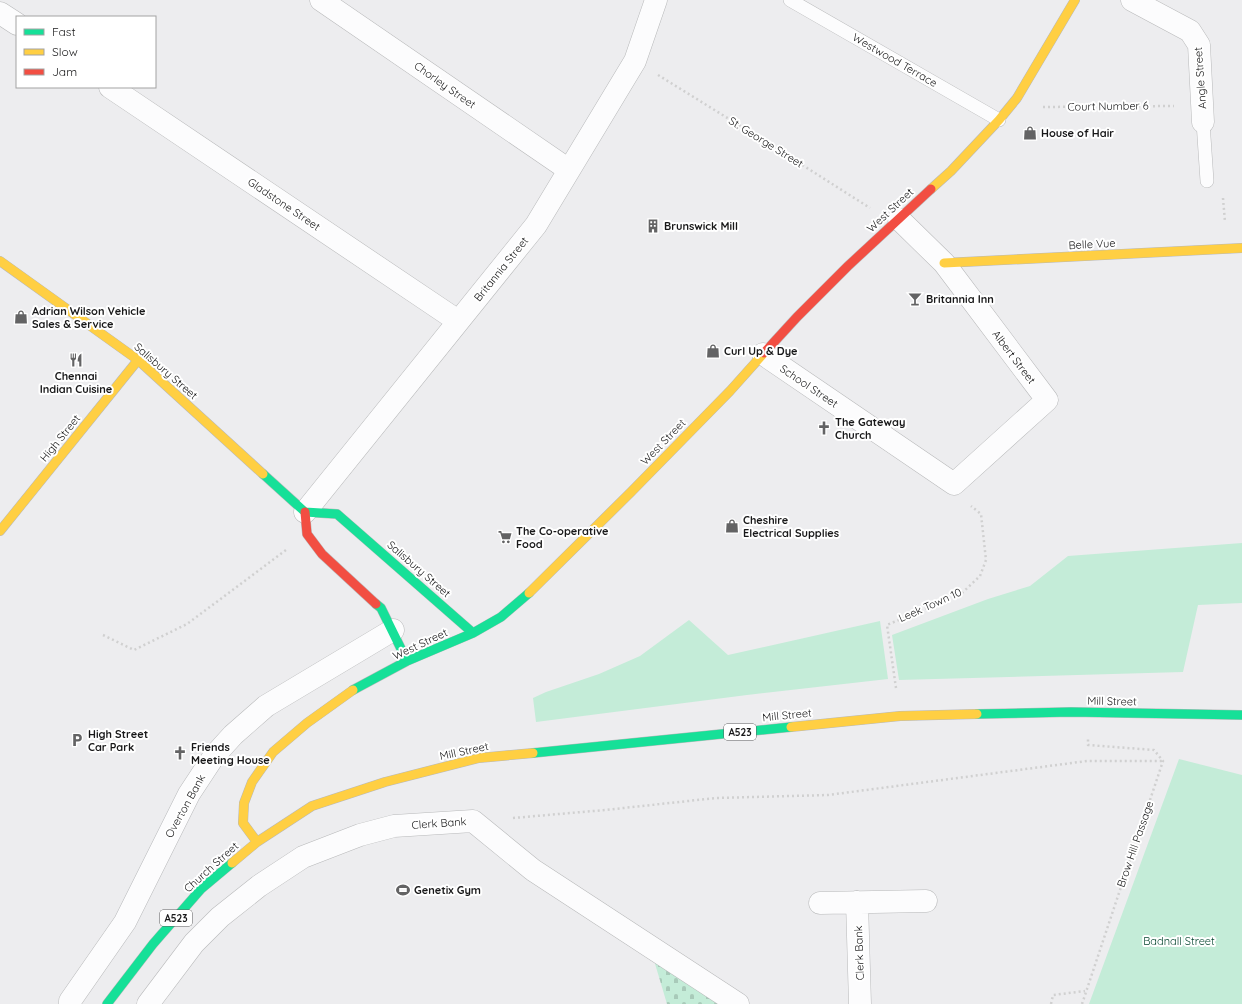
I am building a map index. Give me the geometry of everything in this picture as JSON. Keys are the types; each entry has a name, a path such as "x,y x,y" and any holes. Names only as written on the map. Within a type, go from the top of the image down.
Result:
{"main road":[{"name":"West Street","path":"257,842 243,823 244,803 252,782 273,752 307,723 357,688 407,661 473,633 501,618 535,588 730,392 802,312 848,266 951,170 999,120 1017,98 1075,0"},
{"name":"Belle Vue","path":"944,263 1242,248"},
{"name":"Salisbury Street","path":"0,261 138,360 305,512 337,514 473,633"},
{"name":"High Street","path":"0,531 138,360"},
{"path":"305,512 307,534 322,554 381,608 407,661"},
{"name":"Mill Street","path":"257,842 312,806 385,782 479,758 900,716 1070,712 1242,715"},
{"name":"Church Street","path":"107,1004 153,944 201,889 257,842"}],"street":[{"name":"Chorley Street","path":"321,0 569,170"},
{"name":"Britannia Street","path":"305,512 536,225 634,64 656,0"},
{"name":"Angle Street","path":"1132,0 1190,31 1199,45 1202,114"},
{"path":"0,13 16,23"},
{"name":"Gladstone Street","path":"111,88 458,321"},
{"name":"Albert Street","path":"899,219 944,263 1047,400 954,484"},
{"name":"School Street","path":"763,354 954,484"},
{"name":"Overton Bank","path":"70,1004 70,1001 126,922 193,788 214,756 233,735 266,706 393,630"},
{"name":"Clerk Bank","path":"148,1004 194,943 220,917 259,886 303,857 360,835 394,826 473,821 533,870 738,1004"},
{"path":"820,903 926,901"},
{"name":"Clerk Bank","path":"857,902 860,1004"}],"lane":[{"name":"Westwood Terrace","path":"790,0 999,120"},
{"path":"1202,114 1207,181"}],"path":[{"name":"St. George Street","path":"634,64 763,140 873,210 899,219"},
{"name":"Court Number 6","path":"1017,98 1031,107 1202,114"},
{"path":"1207,181 1221,180 1227,249"},
{"name":"Leek Town 10","path":"900,716 887,625 962,593 980,576 986,560 981,514 958,496 954,484"},
{"path":"103,635 134,650 145,645 186,624 307,534"},
{"path":"1088,746 1154,750 1163,761"},
{"path":"473,821 605,810 716,798 828,795 1087,761 1163,761"},
{"name":"Brow Hill Passage","path":"1082,1004 1085,991 1163,761"},
{"path":"1051,1004 1053,995 1085,991"}],"green space":[{"path":"1242,543 1242,603 1198,605 1183,672 899,680 892,635 988,599 1030,586 1068,556"},
{"path":"689,620 728,655 880,621 888,679 747,695 536,722 533,698 599,674 640,656"},
{"name":"Badnall Street","path":"1179,759 1242,775 1242,1004 1089,1004"},
{"path":"653,957 722,1004 667,1004"}],"traffic: fast":[{"path":"263,474 305,512 337,514 473,633"},
{"path":"353,690 407,661 473,633 501,617 529,593"},
{"path":"376,604 381,608 407,661"},
{"path":"977,714 1071,712 1242,715"},
{"path":"533,753 791,727"},
{"path":"107,1004 153,944 201,889 232,863"}],"traffic: slow":[{"path":"931,189 951,171 999,120 1017,98 1075,0"},
{"path":"944,263 1242,248"},
{"path":"0,261 138,360 263,474"},
{"path":"529,593 730,391 764,353"},
{"path":"0,531 138,360"},
{"path":"257,842 243,823 244,803 252,782 273,752 307,723 353,690"},
{"path":"791,727 900,716 977,714"},
{"path":"232,863 257,842 312,806 385,782 479,758 533,753"}],"traffic: jam":[{"path":"764,353 797,317 848,266 931,189"},
{"path":"305,512 307,534 322,554 376,604"}],"place":[{"name":"House of Hair","path":"1030,133"},
{"name":"Brunswick Mill","path":"653,226"},
{"name":"Britannia Inn","path":"915,299"},
{"name":"Adrian Wilson Vehicle Sales & Service","path":"21,317"},
{"name":"Curl Up & Dye","path":"713,351"},
{"name":"Chennai Indian Cuisine","path":"76,360"},
{"name":"The Gateway Church","path":"824,428"},
{"name":"Cheshire Electrical Supplies","path":"732,526"},
{"name":"The Co-operative Food","path":"505,537"},
{"name":"High Street Car Park","path":"77,740"},
{"name":"Friends Meeting House","path":"180,753"},
{"name":"Genetix Gym","path":"403,890"}]}
